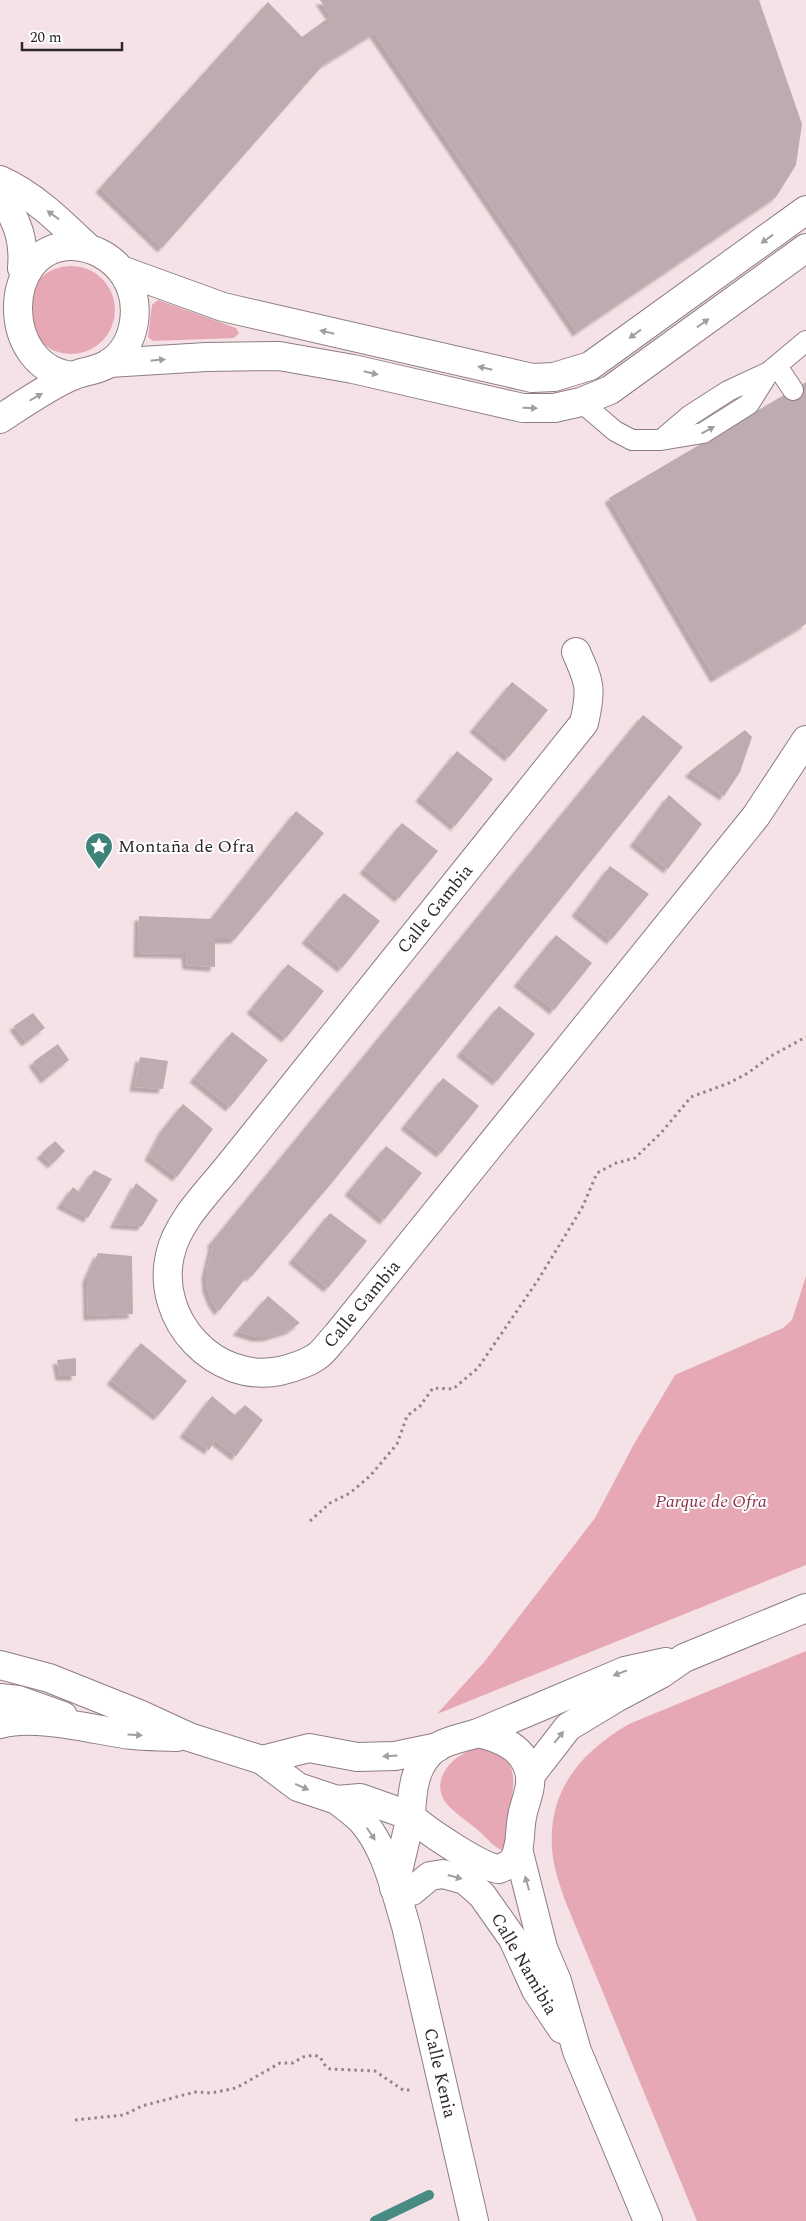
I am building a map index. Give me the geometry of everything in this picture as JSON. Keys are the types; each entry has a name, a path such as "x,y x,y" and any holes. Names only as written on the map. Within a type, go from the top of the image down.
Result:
{"street":[{"path":"0,180 12,186 60,221 88,248 106,257 121,270 223,307 532,378 554,377 590,366 806,210"},
{"path":"0,190 18,224 23,243 7,298 6,313 13,341 32,363 45,371 73,376"},
{"path":"11,283 36,256 53,249 71,246 88,248"},
{"path":"109,363 206,357 279,356 344,367 523,408 554,408 582,402 610,390 806,248"},
{"path":"0,418 73,376 92,372 109,363 120,353 128,340 133,326 135,311 134,297 121,270"},
{"name":"Calle Gambia","path":"576,652 588,679 590,698 584,723 222,1174 179,1232 170,1254 166,1277 171,1300 188,1336 198,1347 216,1360 231,1367 251,1372 267,1373 291,1368 316,1357 337,1335 756,816 806,740"},
{"path":"337,1800 360,1798 412,1818 486,1866 500,1869 512,1862 518,1848 530,1776 568,1727 684,1658 806,1608"},
{"path":"262,1760 309,1748 367,1757 395,1756 438,1747 625,1671 684,1658"},
{"path":"0,1665 49,1678 139,1714 189,1737 262,1760 298,1787 337,1800 363,1822 376,1840 403,1889 423,1859 453,1846"},
{"path":"0,1679 139,1714"},
{"path":"0,1698 18,1700 42,1707 96,1728"},
{"path":"0,1724 38,1722 96,1728 132,1735 189,1737"},
{"path":"478,1732 500,1738 513,1746 523,1757 530,1776"},
{"path":"412,1818 413,1786 420,1766 438,1747"},
{"name":"Calle Kenia","path":"412,1818 408,1829 403,1889 406,1926 474,2221"},
{"name":"Calle Namibia","path":"518,1848 543,1948 557,1981 577,2051 648,2221"},
{"name":"Calle Namibia","path":"486,1866 496,1885 543,1948"},
{"name":"Calle Namibia","path":"403,1889 430,1876 443,1874 465,1880 482,1896 513,1939 536,1990 577,2051"}],"lane":[{"path":"582,402 615,431 632,440 661,440 689,416 728,391 773,369 806,341"},
{"path":"773,369 793,390"}],"path":[{"path":"310,1520 330,1503 350,1493 370,1476 396,1444 407,1416 420,1406 433,1388 453,1389 478,1368 562,1242 582,1208 597,1173 616,1163 635,1158 661,1133 690,1097 729,1083 748,1073 771,1056 806,1037"},
{"path":"75,2120 124,2115 142,2106 195,2092 211,2093 236,2088 280,2063 293,2063 304,2057 314,2055 320,2057 326,2067 330,2069 375,2071 403,2090 414,2090 417,2078 415,2063 436,2057"}],"green space":[{"path":"71,266 88,270 102,279 111,293 115,310 111,327 102,341 88,350 71,354 54,350 40,341 31,327 27,310 31,293 40,279 54,270"},
{"path":"158,300 236,328 239,333 234,338 153,341 148,337 152,305"},
{"name":"Parque de Ofra","path":"806,1276 806,1565 437,1714 485,1661 595,1518 634,1444 675,1375 783,1328 792,1320"},
{"path":"806,1651 806,2221 697,2221 564,1898 555,1868 552,1849 552,1828 562,1791 571,1775 582,1760 612,1735 629,1724"},
{"path":"479,1748 494,1751 504,1757 510,1766 513,1776 506,1827 506,1842 502,1850 453,1811 441,1794 442,1776 447,1768 461,1755"}],"building":[{"path":"320,0 759,0 802,124 796,165 776,197 577,332 374,33 323,65 162,248 100,188 268,2 302,37 331,16"},
{"path":"806,382 806,624 715,678 609,498"},
{"path":"512,682 548,710 509,757 474,728"},
{"path":"643,715 683,747 330,1185 251,1277 248,1275 219,1311 212,1301 207,1288 206,1273 213,1244 211,1243"},
{"path":"745,730 752,737 740,772 724,796 689,772"},
{"path":"457,751 493,779 455,826 420,797"},
{"path":"669,795 702,824 668,869 634,842"},
{"path":"296,811 324,833 235,939 215,939 215,967 187,965 186,954 138,953 139,916 211,919"},
{"path":"402,823 438,851 399,898 364,869"},
{"path":"610,866 649,894 611,940 576,912"},
{"path":"344,893 380,921 342,968 306,939"},
{"path":"556,935 592,963 554,1010 518,982"},
{"path":"288,964 324,991 286,1038 251,1009"},
{"path":"499,1006 535,1034 497,1081 461,1052"},
{"path":"33,1013 45,1028 26,1042 14,1026"},
{"path":"232,1032 268,1060 230,1107 194,1078"},
{"path":"58,1044 69,1060 45,1079 33,1062"},
{"path":"140,1057 168,1061 163,1089 134,1087"},
{"path":"443,1078 479,1106 441,1153 405,1125"},
{"path":"183,1104 213,1129 177,1177 149,1156 163,1129"},
{"path":"55,1141 65,1151 52,1164 41,1154"},
{"path":"386,1146 422,1173 384,1220 349,1191"},
{"path":"94,1170 112,1179 88,1218 61,1204 73,1187 79,1192"},
{"path":"136,1183 158,1200 142,1226 114,1224"},
{"path":"330,1213 367,1241 328,1288 293,1259"},
{"path":"98,1253 132,1256 133,1314 88,1316 87,1278"},
{"path":"268,1296 300,1323 290,1330 267,1337 256,1337 237,1331"},
{"path":"141,1343 187,1381 158,1416 111,1380"},
{"path":"76,1358 76,1376 60,1376 57,1360"},
{"path":"212,1396 235,1415 245,1405 263,1420 236,1456 215,1440 209,1450 184,1433"}],"waterway":[{"path":"375,2221 429,2195"}],"place":[{"name":"Montaña de Ofra","path":"99,870"}]}
